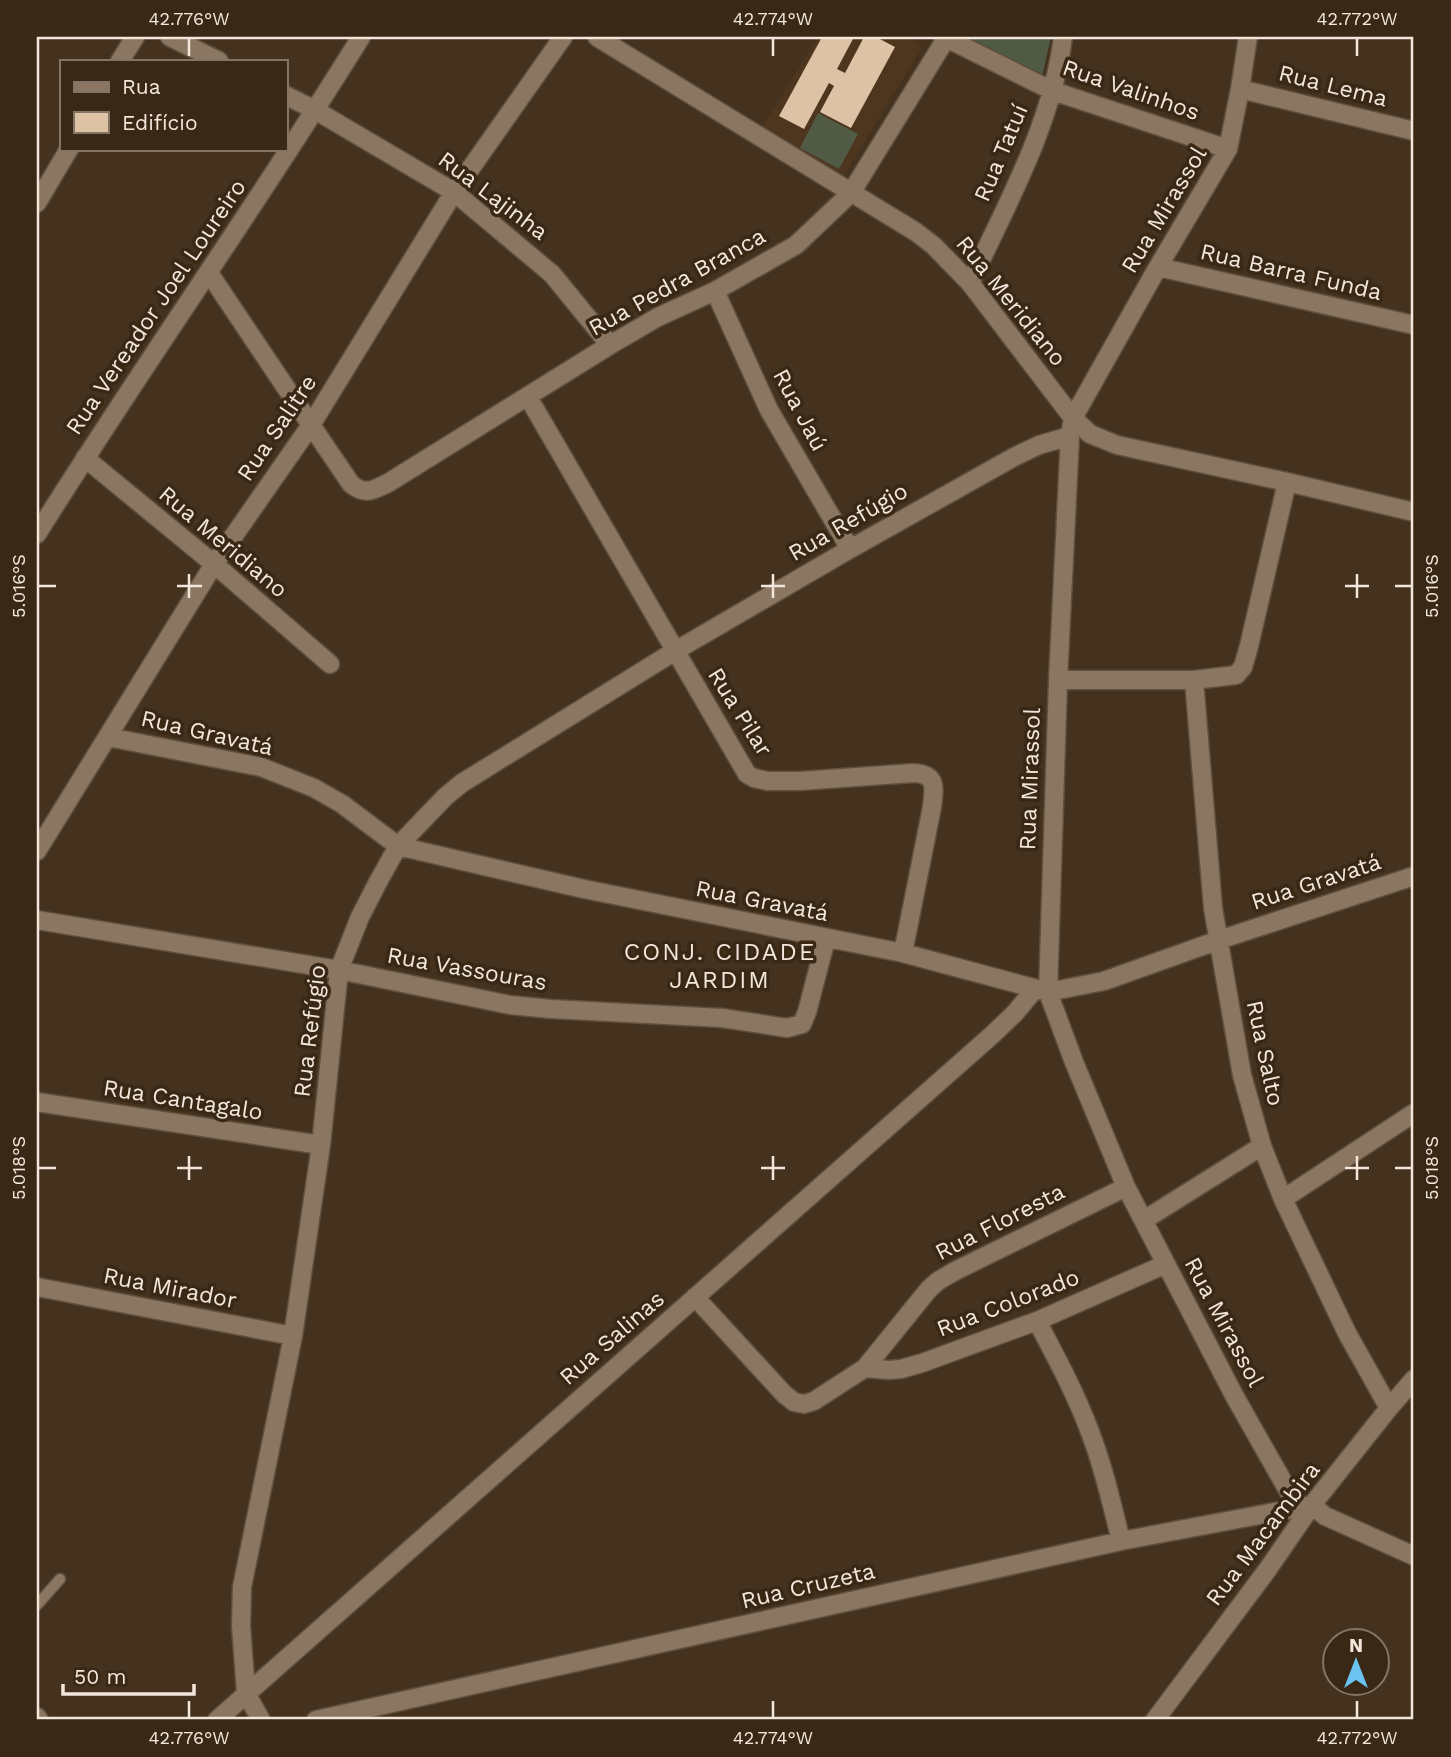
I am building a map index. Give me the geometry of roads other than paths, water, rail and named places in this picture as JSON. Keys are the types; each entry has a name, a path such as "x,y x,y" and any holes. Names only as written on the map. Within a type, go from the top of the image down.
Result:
{"street":[{"path":"121,60 135,37"},
{"path":"170,37 217,60"},
{"name":"Rua Vereador Joel Loureiro","path":"37,534 316,110 361,37"},
{"name":"Rua Salitre","path":"37,851 214,564 310,425 454,192 564,37"},
{"name":"Rua Meridiano","path":"597,37 916,232 934,246 970,283 1071,427 1116,445 1414,512"},
{"name":"Rua Pedra Branca","path":"310,425 351,484 367,492 388,483 658,317 715,291 796,245 851,192 945,37"},
{"name":"Rua Valinhos","path":"945,37 1053,91 1228,149"},
{"name":"Rua Tatuí","path":"970,283 1020,177 1053,91 1063,37"},
{"name":"Rua Mirassol","path":"1248,37 1228,149 1158,267 1071,427 1050,896 1042,990 1126,1187 1235,1397 1305,1507"},
{"name":"Rua Lema","path":"1240,89 1414,131"},
{"name":"Rua Lajinha","path":"287,96 316,110 454,192 552,274 610,345"},
{"path":"37,203 68,150"},
{"name":"Rua Barra Funda","path":"1158,267 1414,325"},
{"path":"209,273 310,425"},
{"name":"Rua Jaú","path":"715,291 769,410 850,549"},
{"name":"Rua Pilar","path":"528,397 747,774 767,781 913,773 929,776 932,781 932,807 902,953"},
{"name":"Rua Refúgio","path":"261,1720 246,1693 241,1626 243,1587 293,1336 321,1145 340,970 360,917 398,846 444,797 462,783 675,651 850,549 1071,427"},
{"name":"Rua Meridiano","path":"85,458 330,664"},
{"path":"1058,680 1194,680 1236,675 1243,667 1287,482"},
{"name":"Rua Salto","path":"1194,680 1211,884 1242,1075 1262,1146 1283,1199 1347,1333 1389,1408"},
{"name":"Rua Gravatá","path":"108,737 261,767 314,788 342,804 398,846 584,890 902,953 1042,990 1104,981 1414,876"},
{"name":"Rua Vassouras","path":"37,920 340,970 510,1005 722,1018 774,1027 802,1024 826,939"},
{"name":"Rua Salinas","path":"217,1720 1042,990"},
{"name":"Rua Cantagalo","path":"37,1102 321,1145"},
{"path":"1283,1199 1414,1113"},
{"path":"1144,1220 1262,1146"},
{"name":"Rua Floresta","path":"695,1297 784,1394 794,1402 804,1404 814,1401 865,1368 938,1281 1126,1187"},
{"name":"Rua Colorado","path":"865,1368 901,1369 922,1363 1037,1321 1166,1264"},
{"name":"Rua Mirador","path":"37,1287 293,1336"},
{"path":"1037,1321 1079,1403 1091,1434 1121,1541"},
{"name":"Rua Macambira","path":"1154,1720 1268,1569 1305,1507 1414,1379"},
{"path":"1305,1507 1414,1556"},
{"name":"Rua Cruzeta","path":"316,1720 1121,1541 1305,1507"}],"lane":[{"path":"37,1605 60,1579"}],"district":[{"name":"CONJ. CIDADE JARDIM","path":"720,966"}]}
